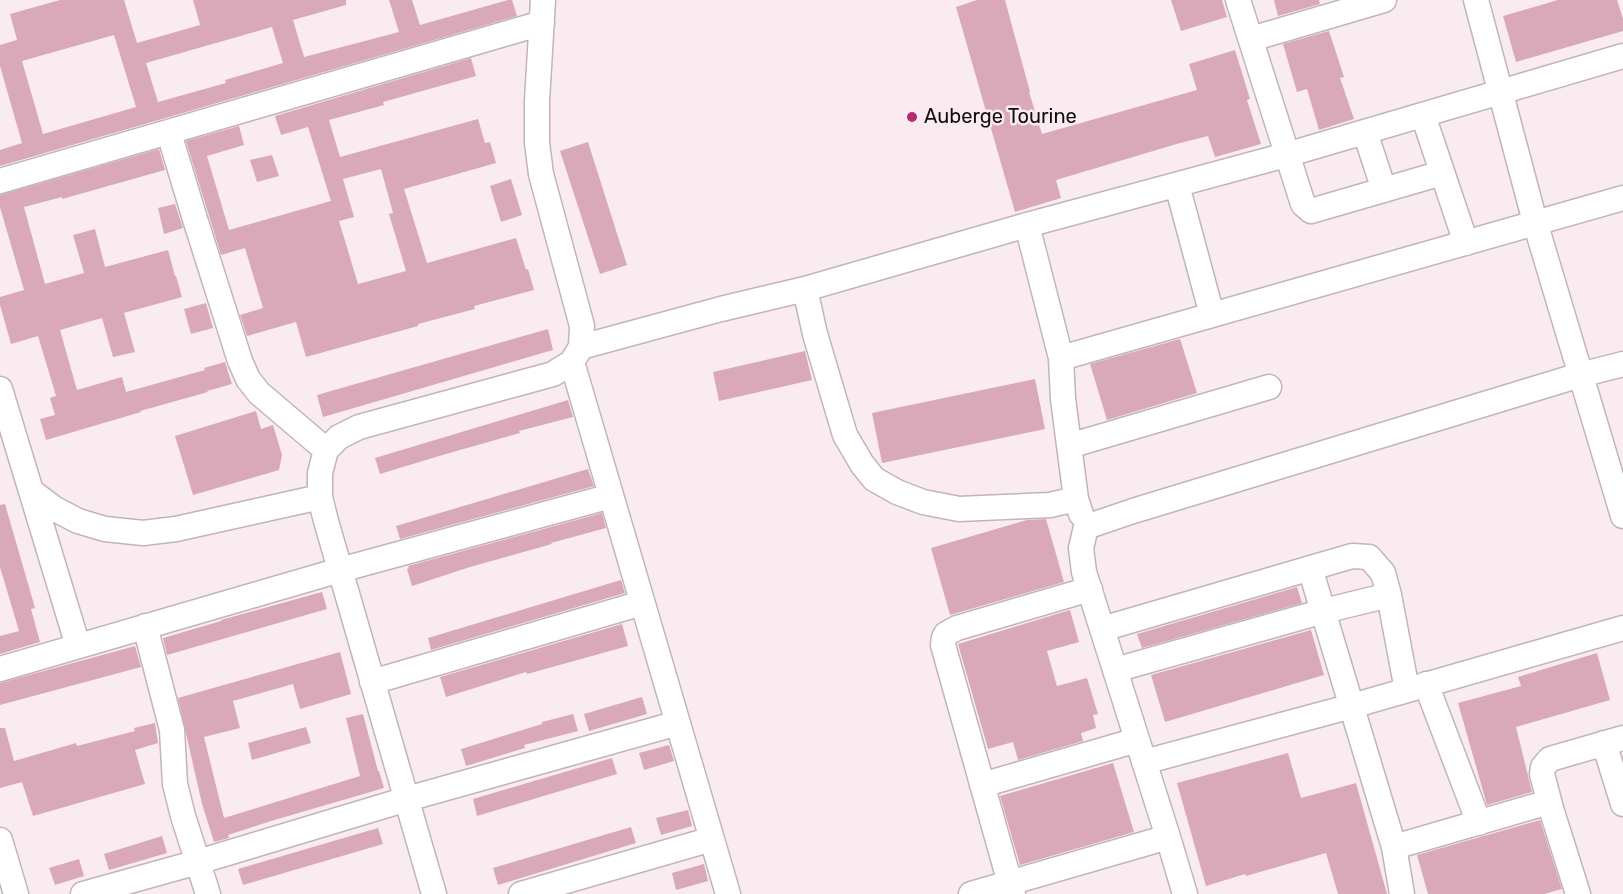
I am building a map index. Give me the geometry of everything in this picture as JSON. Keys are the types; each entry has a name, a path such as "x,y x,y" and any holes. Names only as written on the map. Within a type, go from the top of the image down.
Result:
{"street":[{"path":"1238,0 1286,155 1303,204 1311,211 1442,173"},
{"path":"1251,39 1384,0"},
{"path":"1476,0 1535,222 1580,375 1616,465 1623,516"},
{"path":"0,181 169,133 543,12 537,101 537,143 541,174 582,326 577,354 611,496 728,894"},
{"path":"434,894 320,497 320,473 326,450 339,437 359,427 553,374 577,354 721,309 805,289 1027,225 1286,155 1623,56"},
{"path":"1423,115 1466,243"},
{"path":"1365,132 1384,190"},
{"path":"169,133 233,340 248,379 259,393 326,450"},
{"path":"1177,185 1212,315"},
{"path":"1061,358 1623,198"},
{"path":"1027,225 1061,358 1063,399 1076,499 1086,527 1081,548 1084,572 1185,894"},
{"path":"805,289 815,334 845,435 874,479 897,492 923,502 958,509 1050,505 1076,499"},
{"path":"1086,527 1580,375 1623,364"},
{"path":"1069,446 1269,387"},
{"path":"0,389 78,646"},
{"path":"31,491 55,509 78,521 105,529 143,533 176,529 320,497"},
{"path":"0,669 340,570 611,496"},
{"path":"1102,629 1352,556 1369,557 1383,573 1417,687 1479,823"},
{"path":"1310,568 1394,847 1402,894"},
{"path":"1011,888 943,645 946,634 957,628 1090,589"},
{"path":"1115,670 1389,595"},
{"path":"372,682 642,603"},
{"path":"146,626 172,730 175,784 208,894"},
{"path":"982,785 1352,706 1623,628"},
{"path":"83,894 407,799 678,723"},
{"path":"1552,812 1542,774 1543,767 1550,759 1614,741 1623,804"},
{"path":"1394,847 1549,802 1578,894"},
{"path":"972,894 1011,888 1168,837"},
{"path":"521,894 712,839"},
{"path":"0,840 16,894"}],"building":[{"path":"60,0 124,0 137,43 200,25 193,0 346,0 346,5 293,20 304,57 399,32 389,0 412,0 420,25 508,0 512,0 517,16 0,166 0,150 22,143 0,66 0,45 17,40 10,14","holes":["272,27 283,63 225,80 226,83 158,102 146,63","114,35 136,107 43,134 22,61"]},
{"path":"977,0 1005,0 1042,134 1197,90 1189,64 1235,50 1261,144 1215,157 1208,136 1180,143 1056,180 1061,198 1015,212 956,7"},
{"path":"1171,0 1222,0 1227,17 1181,31"},
{"path":"1274,0 1319,0 1320,4 1278,16"},
{"path":"1558,0 1617,0 1623,19 1623,31 1516,62 1503,16"},
{"path":"1329,31 1344,77 1340,78 1354,119 1319,130 1307,89 1297,92 1283,44"},
{"path":"471,58 476,76 329,120 340,157 478,119 485,143 490,142 496,163 404,189 427,263 516,238 534,290 474,306 475,309 418,324 418,326 306,357 296,322 247,336 240,315 263,308 245,248 221,255 186,141 239,126 244,145 207,156 229,230 331,201 308,127 281,135 275,116","holes":["381,169 393,213 389,214 406,271 358,284 339,221 354,217 343,179"]},
{"path":"588,142 627,265 600,274 560,151"},
{"path":"159,149 165,170 62,199 62,197 24,207 45,284 84,273 73,235 95,229 105,267 168,250 176,276 182,297 124,313 135,352 113,357 102,318 60,330 77,390 122,377 126,392 205,370 204,368 225,362 232,384 46,440 40,419 55,415 50,398 56,396 38,336 11,344 0,305 0,297 24,290 0,207 0,195"},
{"path":"272,155 279,176 257,182 250,160"},
{"path":"511,179 522,215 501,222 490,186"},
{"path":"175,204 183,228 164,234 158,208"},
{"path":"206,303 213,328 191,334 184,309"},
{"path":"548,329 553,350 323,417 317,395"},
{"path":"1180,339 1197,393 1107,420 1090,364"},
{"path":"805,351 812,380 719,401 713,372"},
{"path":"1035,379 1045,429 882,463 872,413"},
{"path":"568,400 573,417 519,431 520,433 380,474 375,458"},
{"path":"256,411 261,429 273,425 282,455 279,470 193,495 175,436"},
{"path":"588,469 594,486 400,539 396,526"},
{"path":"5,504 35,608 31,609 40,642 0,654 0,636 19,631 0,567 0,505"},
{"path":"602,513 606,528 412,586 408,566"},
{"path":"1046,519 1064,582 950,615 931,548 1027,520"},
{"path":"621,580 625,593 431,650 428,638"},
{"path":"1297,587 1302,603 1142,648 1137,634"},
{"path":"322,592 327,609 167,655 163,638"},
{"path":"1070,610 1079,642 1047,651 1057,686 1087,678 1098,714 1093,715 1096,728 1081,733 1083,741 1018,760 1013,742 988,749 958,644"},
{"path":"622,624 628,646 527,674 526,672 446,697 440,677"},
{"path":"1311,630 1324,675 1165,722 1151,675"},
{"path":"135,646 141,667 0,705 0,683"},
{"path":"340,652 351,694 300,709 293,684 233,701 240,728 204,737 224,818 360,776 346,718 363,714 384,788 271,821 214,842 202,804 178,698"},
{"path":"1597,653 1610,700 1516,727 1532,792 1487,805 1458,703 1521,686 1518,677"},
{"path":"642,697 647,714 589,731 584,714"},
{"path":"573,714 578,731 524,745 525,748 466,766 461,749"},
{"path":"155,723 158,743 135,750 145,784 33,816 22,782 0,788 0,728 5,728 14,761 76,743 77,746 135,731 134,728"},
{"path":"306,727 311,743 252,760 248,743"},
{"path":"669,745 674,761 644,770 639,753"},
{"path":"1288,753 1301,798 1356,783 1387,894 1338,894 1326,853 1206,886 1177,783"},
{"path":"612,758 617,774 477,816 473,799"},
{"path":"1113,763 1134,832 1020,865 1000,796"},
{"path":"688,810 692,826 661,835 656,818"},
{"path":"1540,820 1562,889 1544,894 1428,894 1417,855"},
{"path":"631,827 636,843 498,885 493,868"},
{"path":"378,828 383,844 243,885 238,869"},
{"path":"162,836 167,853 109,870 104,854"},
{"path":"79,859 84,876 55,885 49,868"},
{"path":"704,864 708,881 676,890 672,873"}],"place":[{"name":"Auberge Tourine","path":"912,117"}]}
